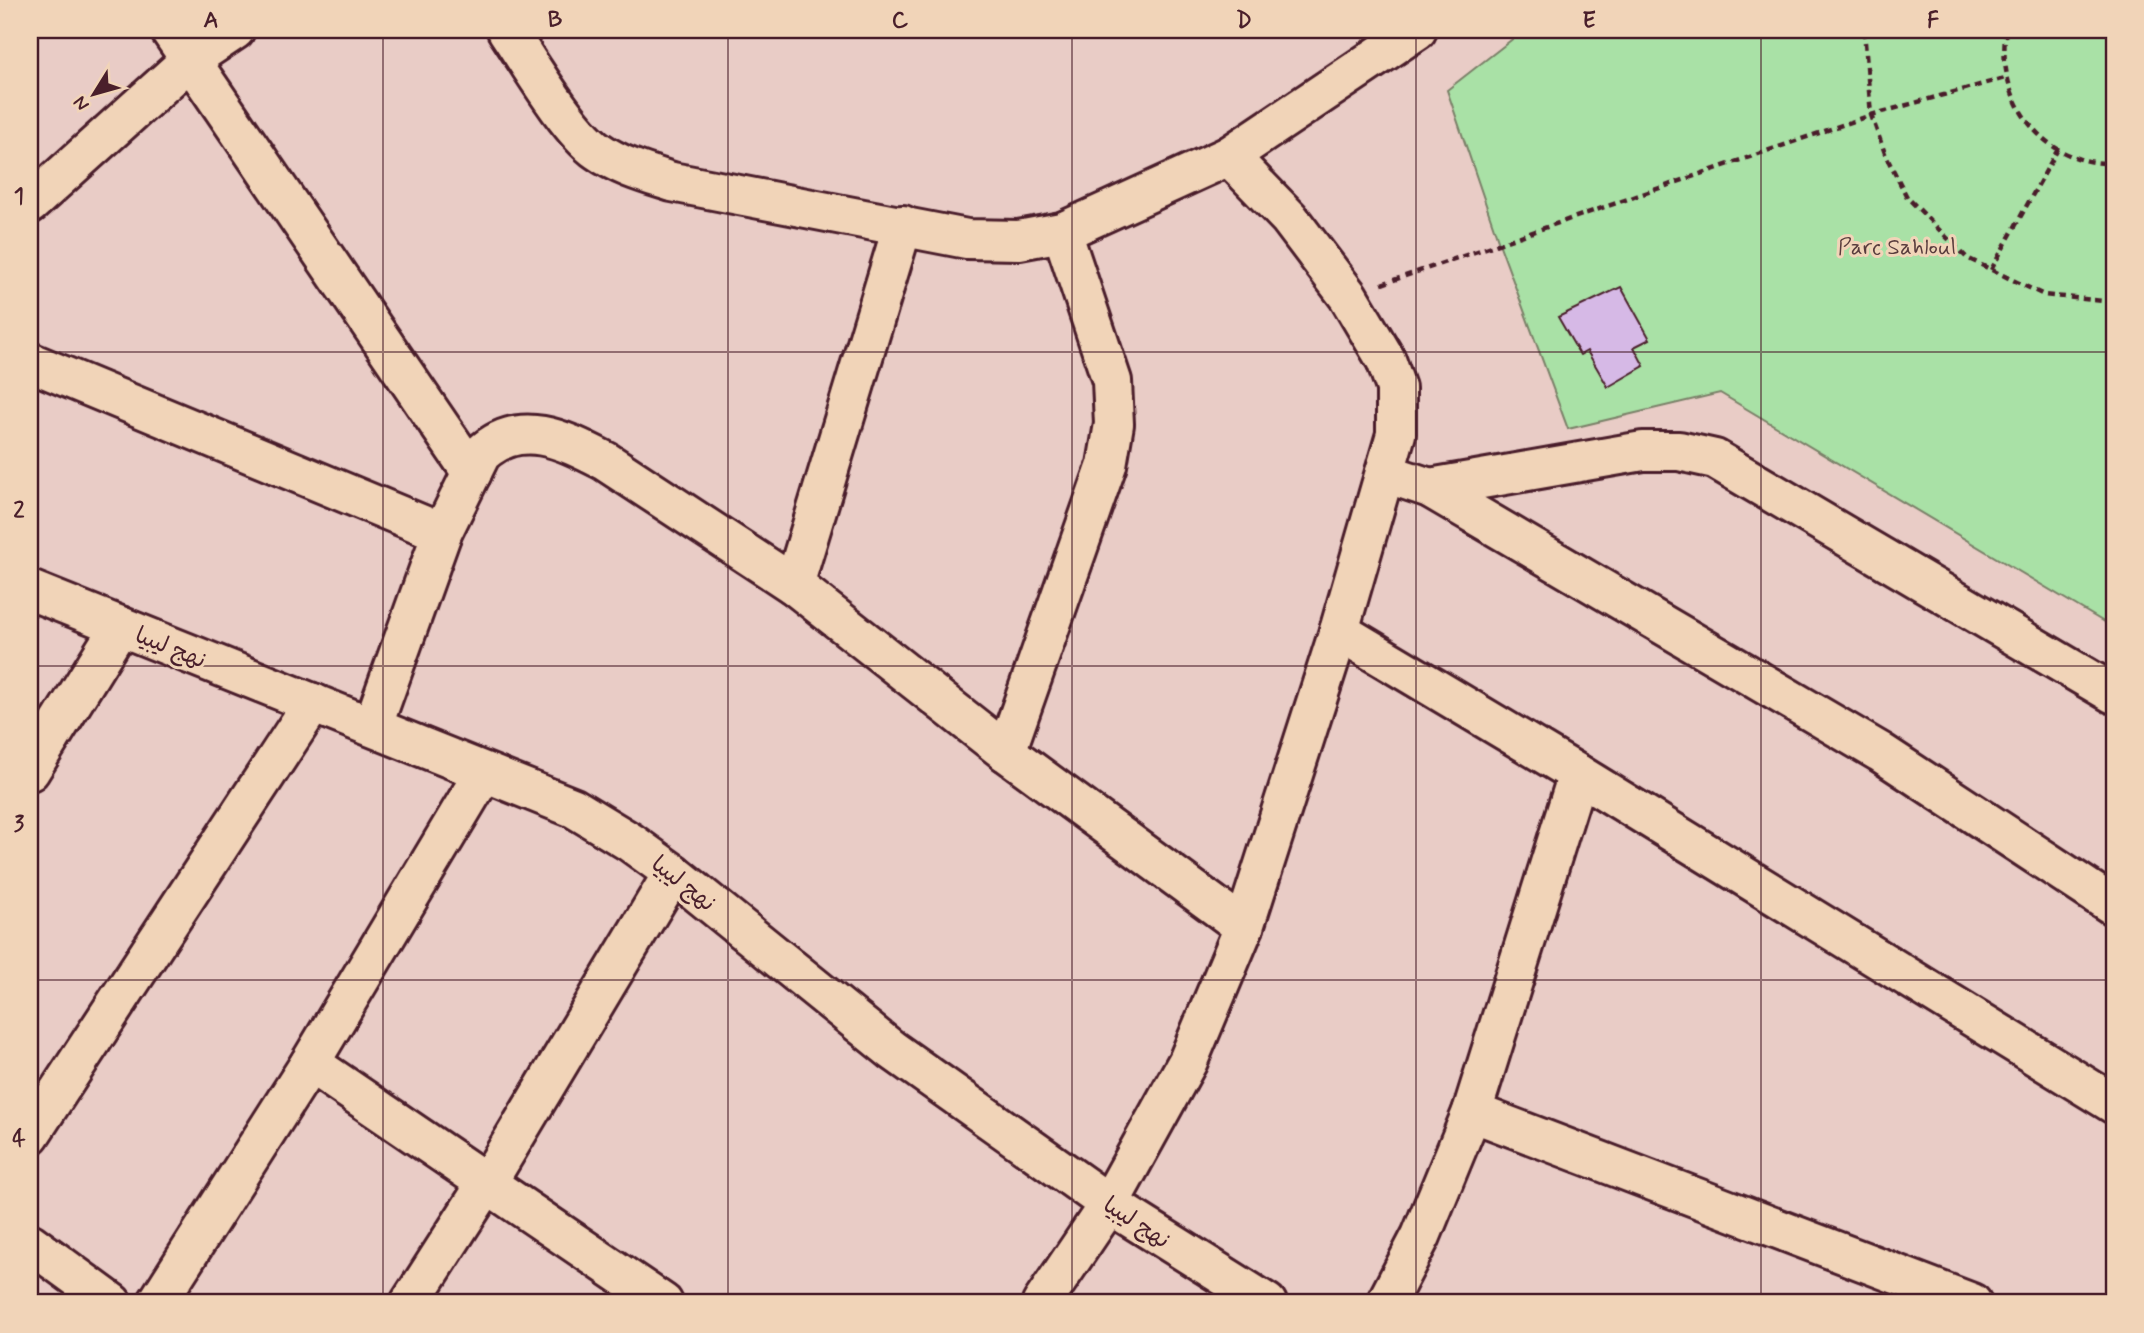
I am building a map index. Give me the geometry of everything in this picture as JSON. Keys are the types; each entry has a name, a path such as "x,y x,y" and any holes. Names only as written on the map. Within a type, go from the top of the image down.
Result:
{"street":[{"path":"30,204 180,45 235,30"},
{"path":"507,30 563,111 596,150 635,170 672,183 967,239 1018,240 1062,232 1229,156 1417,30"},
{"path":"180,45 472,473"},
{"path":"1042,1303 1109,1204 1188,1060 1244,926 1339,631 1396,434 1396,388 1386,360 1348,296 1289,218 1229,156"},
{"path":"794,585 903,225"},
{"path":"1006,752 1107,465 1114,424 1112,381 1062,232"},
{"path":"30,362 442,533"},
{"path":"373,725 442,533 481,454 507,435 543,435 606,461 794,585 1006,752 1244,926"},
{"path":"1430,488 1643,451 1679,450 1714,459 2114,694"},
{"path":"1385,473 1430,488 1880,752 2114,906"},
{"name":"نهج ليبيا","path":"30,590 373,725 483,774 574,808 630,842 673,873 892,1050 1109,1204 1266,1303"},
{"path":"30,771 120,626"},
{"path":"1339,631 1578,774 2114,1104"},
{"path":"30,1135 313,703"},
{"path":"157,1303 310,1063 483,774"},
{"path":"1387,1303 1421,1236 1472,1112 1578,774"},
{"path":"410,1303 487,1183 673,873"},
{"path":"310,1063 663,1303"},
{"path":"1472,1112 1972,1303"},
{"path":"30,1243 112,1303"}],"path":[{"path":"1864,30 1871,115 1885,156 1907,197 1967,258 2044,295 2114,302"},
{"path":"2006,30 2003,50 2005,78 2016,106 2034,130 2058,149 2081,159 2114,163"},
{"path":"1348,296 1871,115 2005,78"},
{"path":"1991,270 2058,149"}],"green space":[{"name":"Parc Sahloul","path":"1524,30 2114,30 2114,628 1720,393 1568,429 1499,243 1447,90"}],"building":[{"path":"1621,287 1650,339 1634,347 1644,366 1608,387 1587,351 1580,355 1558,317"}]}
